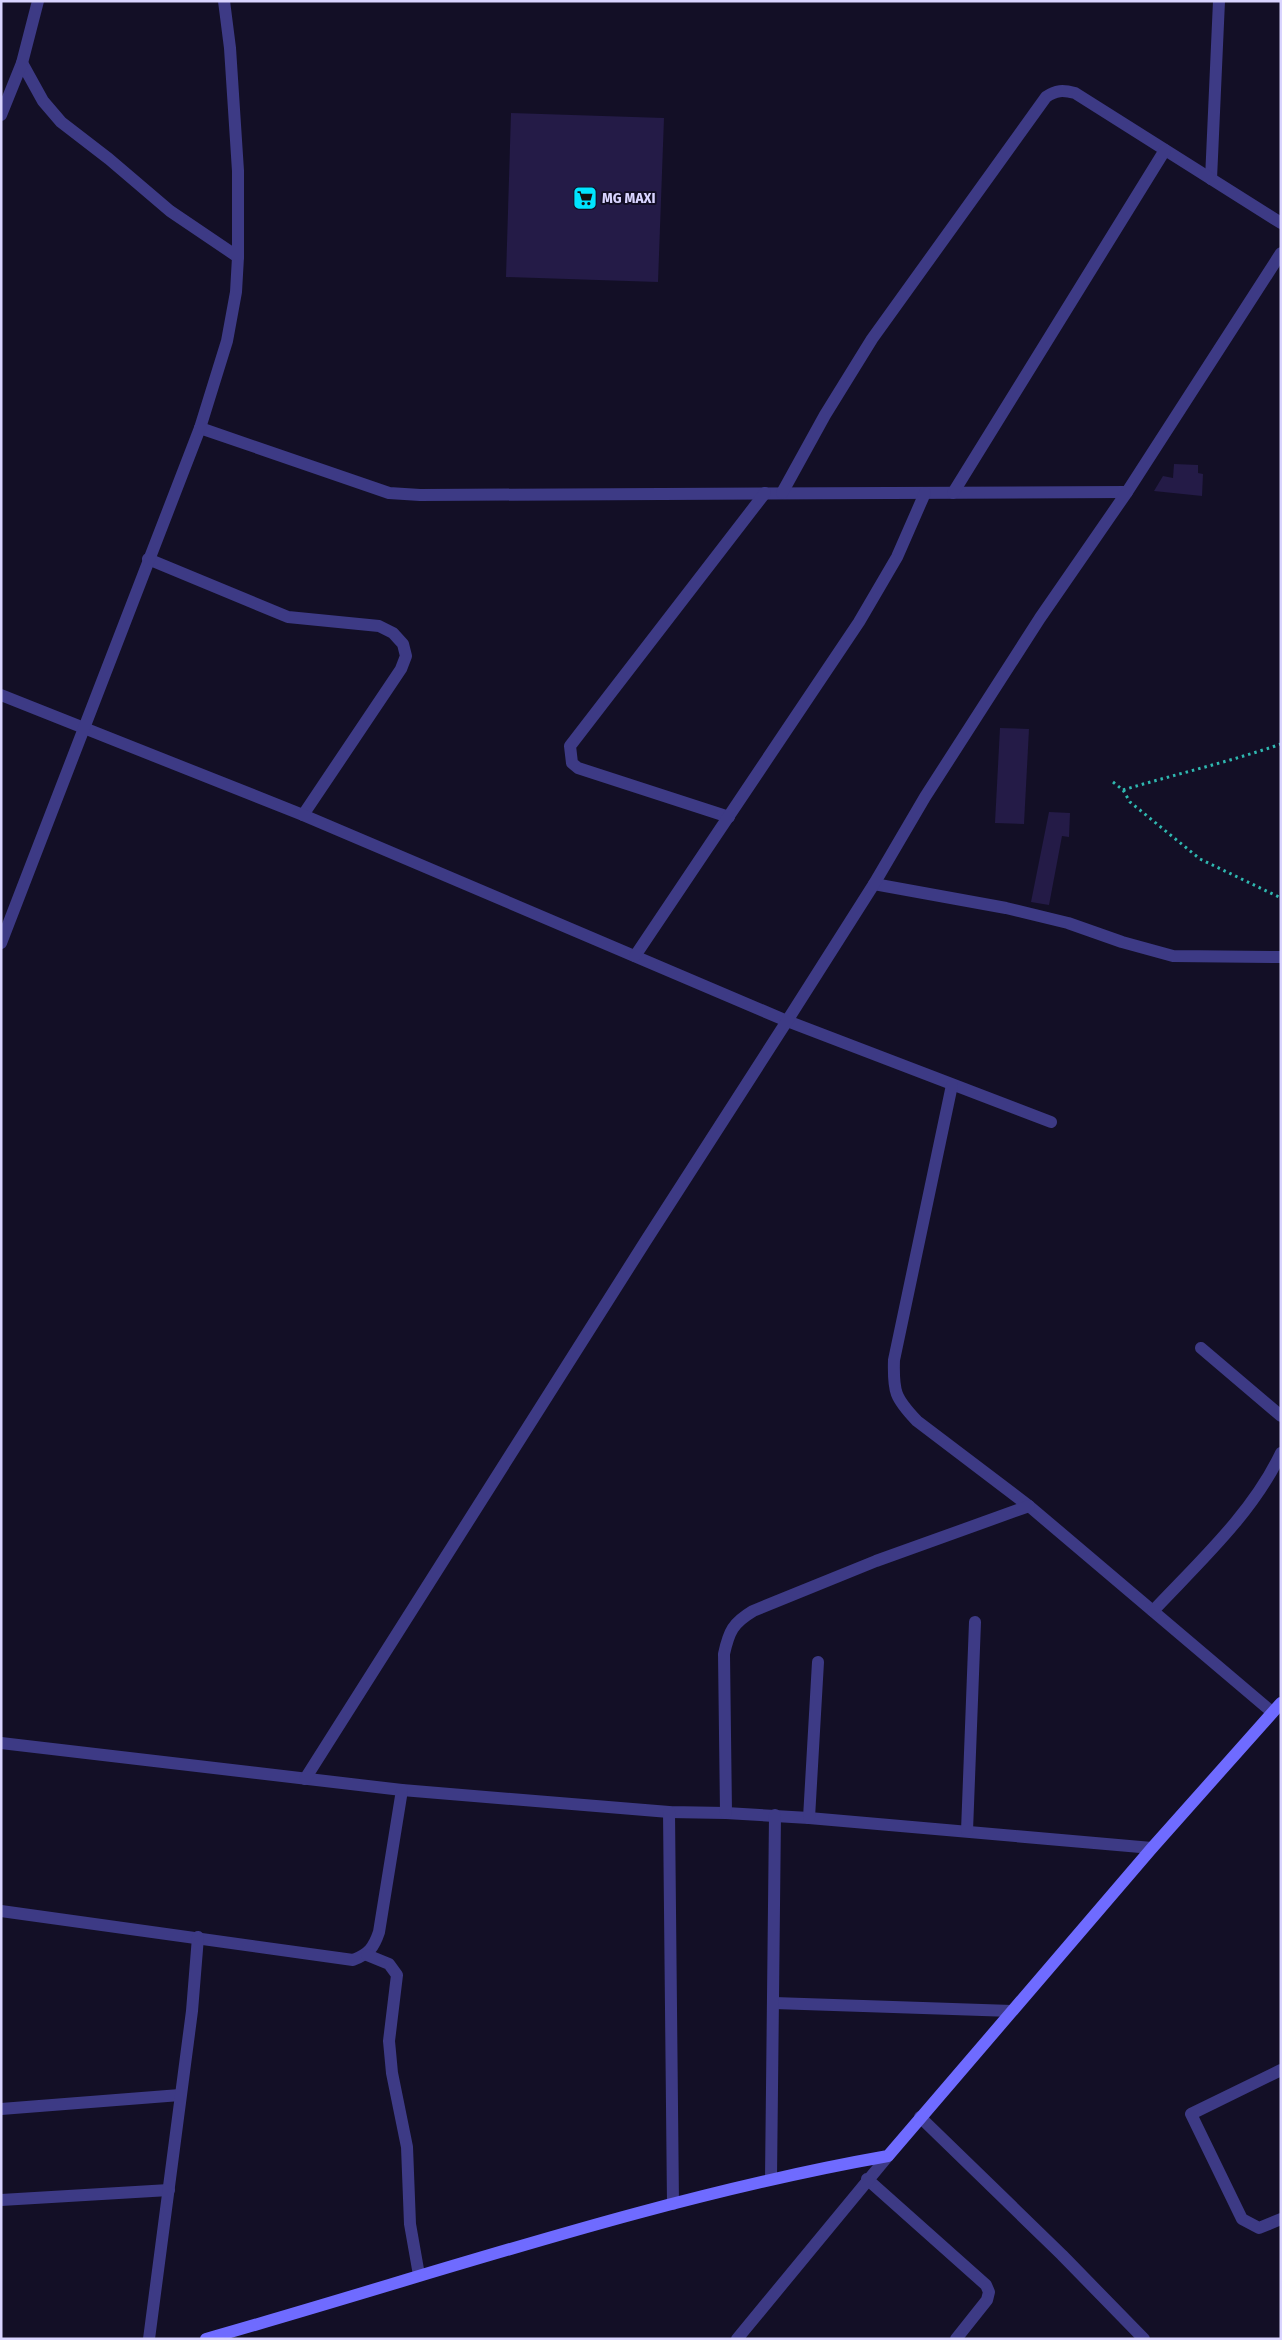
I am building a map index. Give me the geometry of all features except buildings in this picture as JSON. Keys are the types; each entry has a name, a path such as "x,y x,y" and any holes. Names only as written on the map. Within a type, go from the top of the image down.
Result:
{"street":[{"path":"1,115 22,63 38,1"},
{"path":"1,944 200,428 227,341 236,292 238,171 230,48 224,1"},
{"path":"1211,179 1219,1"},
{"path":"22,63 43,101 61,122 109,159 170,211 238,257"},
{"path":"782,494 825,415 872,339 1046,97 1055,91 1075,92 1281,223"},
{"path":"953,493 1165,150"},
{"path":"305,1779 607,1301 874,884 925,797 1040,618 1127,492 1281,253"},
{"path":"200,428 389,493 420,495 1127,492"},
{"path":"729,817 578,768 572,763 570,746 765,493"},
{"path":"635,956 859,622 897,557 925,493"},
{"path":"148,559 288,617 379,626 393,633 404,644 406,656 400,669 304,815"},
{"path":"1,695 304,815 787,1021 1051,1122"},
{"path":"874,884 1006,908 1068,923 1122,942 1173,956 1281,956"},
{"path":"738,2339 867,2180 1152,1848 1277,1708 1153,1611 1028,1506 917,1420 902,1404 893,1386 894,1360 952,1085"},
{"path":"1201,1348 1281,1416"},
{"path":"1153,1611 1238,1519 1261,1490 1281,1453"},
{"path":"726,1813 724,1654 728,1636 737,1620 753,1611 876,1561 1028,1506"},
{"path":"967,1831 975,1622"},
{"path":"809,1818 818,1662"},
{"path":"1,1743 402,1790 669,1812 809,1818 1152,1848"},
{"path":"1,1911 353,1960 367,1955 375,1944 379,1932 402,1790"},
{"path":"669,1812 673,2204"},
{"path":"772,2179 774,1816"},
{"path":"149,2339 192,2011 198,1937"},
{"path":"367,1955 389,1964 397,1975 389,2041 392,2074 406,2147 410,2224 419,2275"},
{"path":"774,2002 1012,2011"},
{"path":"1281,2070 1191,2114 1242,2219 1259,2228 1281,2219"},
{"path":"1,2109 180,2095"},
{"path":"920,2118 1062,2255 1144,2339"},
{"path":"206,2339 419,2275 673,2204 772,2179 888,2156"},
{"path":"867,2180 986,2285 989,2292 987,2300 956,2339"},
{"path":"1,2200 169,2190"}],"path":[{"path":"1123,790 1228,762 1281,744"},
{"path":"1113,782 1123,790 1130,802 1200,859 1281,898"}],"place":[{"name":"MG MAXI","path":"585,198"}]}
